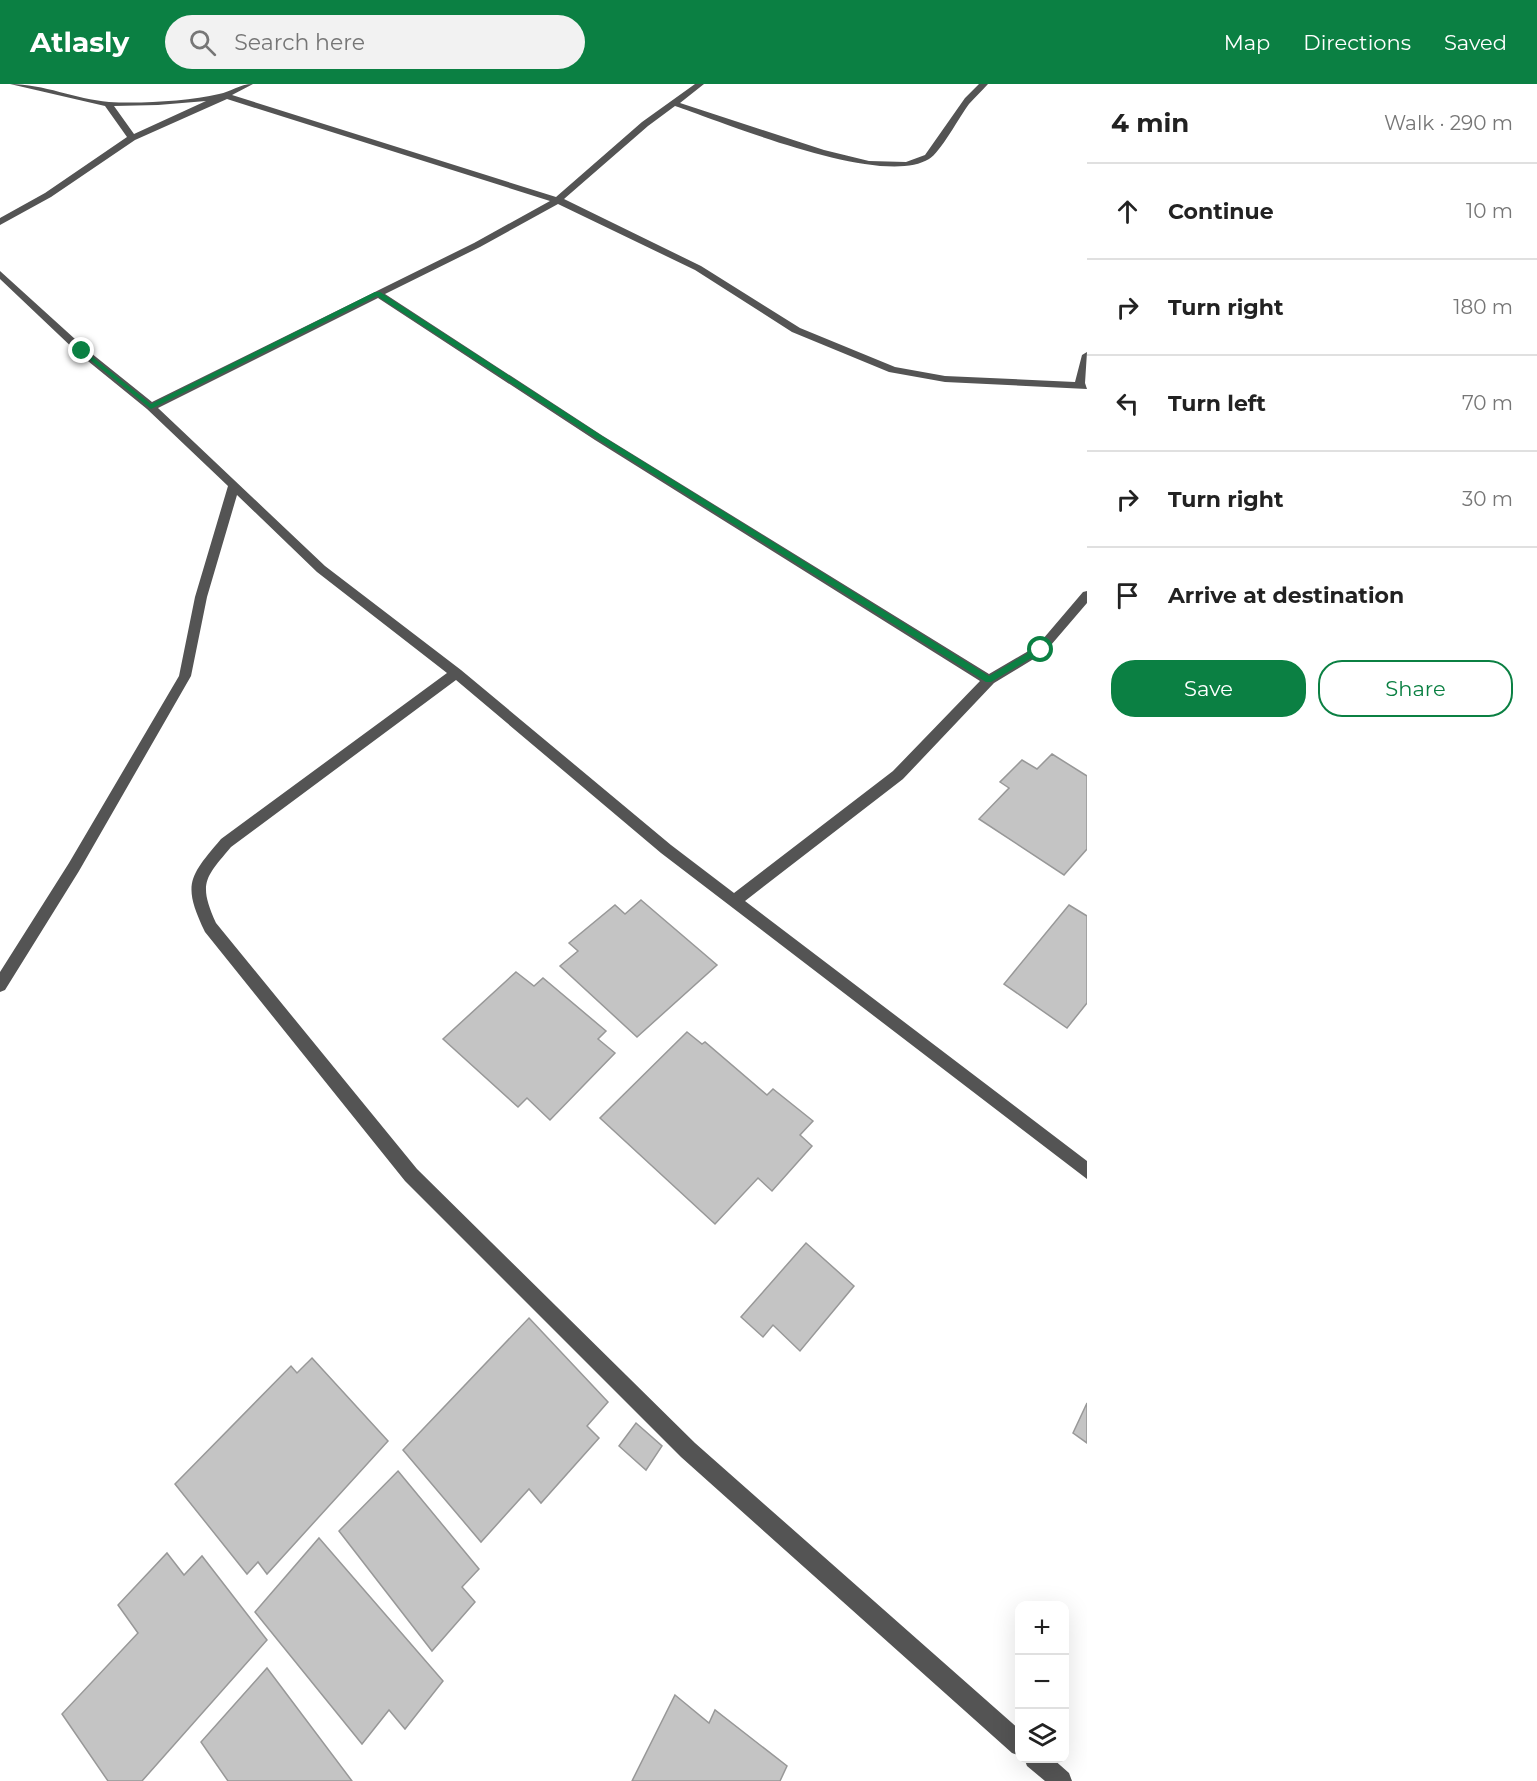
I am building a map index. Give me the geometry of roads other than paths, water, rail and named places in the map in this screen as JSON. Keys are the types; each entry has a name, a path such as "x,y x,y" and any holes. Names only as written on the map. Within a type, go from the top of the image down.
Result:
{"street":[{"path":"14,84 108,104 158,103 227,96 558,200 698,268 796,330 893,370 945,379 1083,386 1087,356"},
{"path":"0,222 48,195 132,138 249,84"},
{"path":"151,407 477,245 558,200 645,124 700,84"},
{"path":"673,103 820,152 869,164 907,165 928,157 968,100 984,84"},
{"path":"108,104 132,138"},
{"path":"0,274 82,351 151,407 321,569 456,673 666,849 1087,1171"},
{"path":"378,294 599,438 988,680"},
{"path":"0,985 74,867 185,676 201,597 221,535 233,487"},
{"path":"734,901 898,775 988,680 1041,650 1087,595"},
{"path":"456,673 226,843 201,873 198,900 210,927 411,1174 688,1450 1015,1740"},
{"path":"1041,1763 1061,1781"}]}
